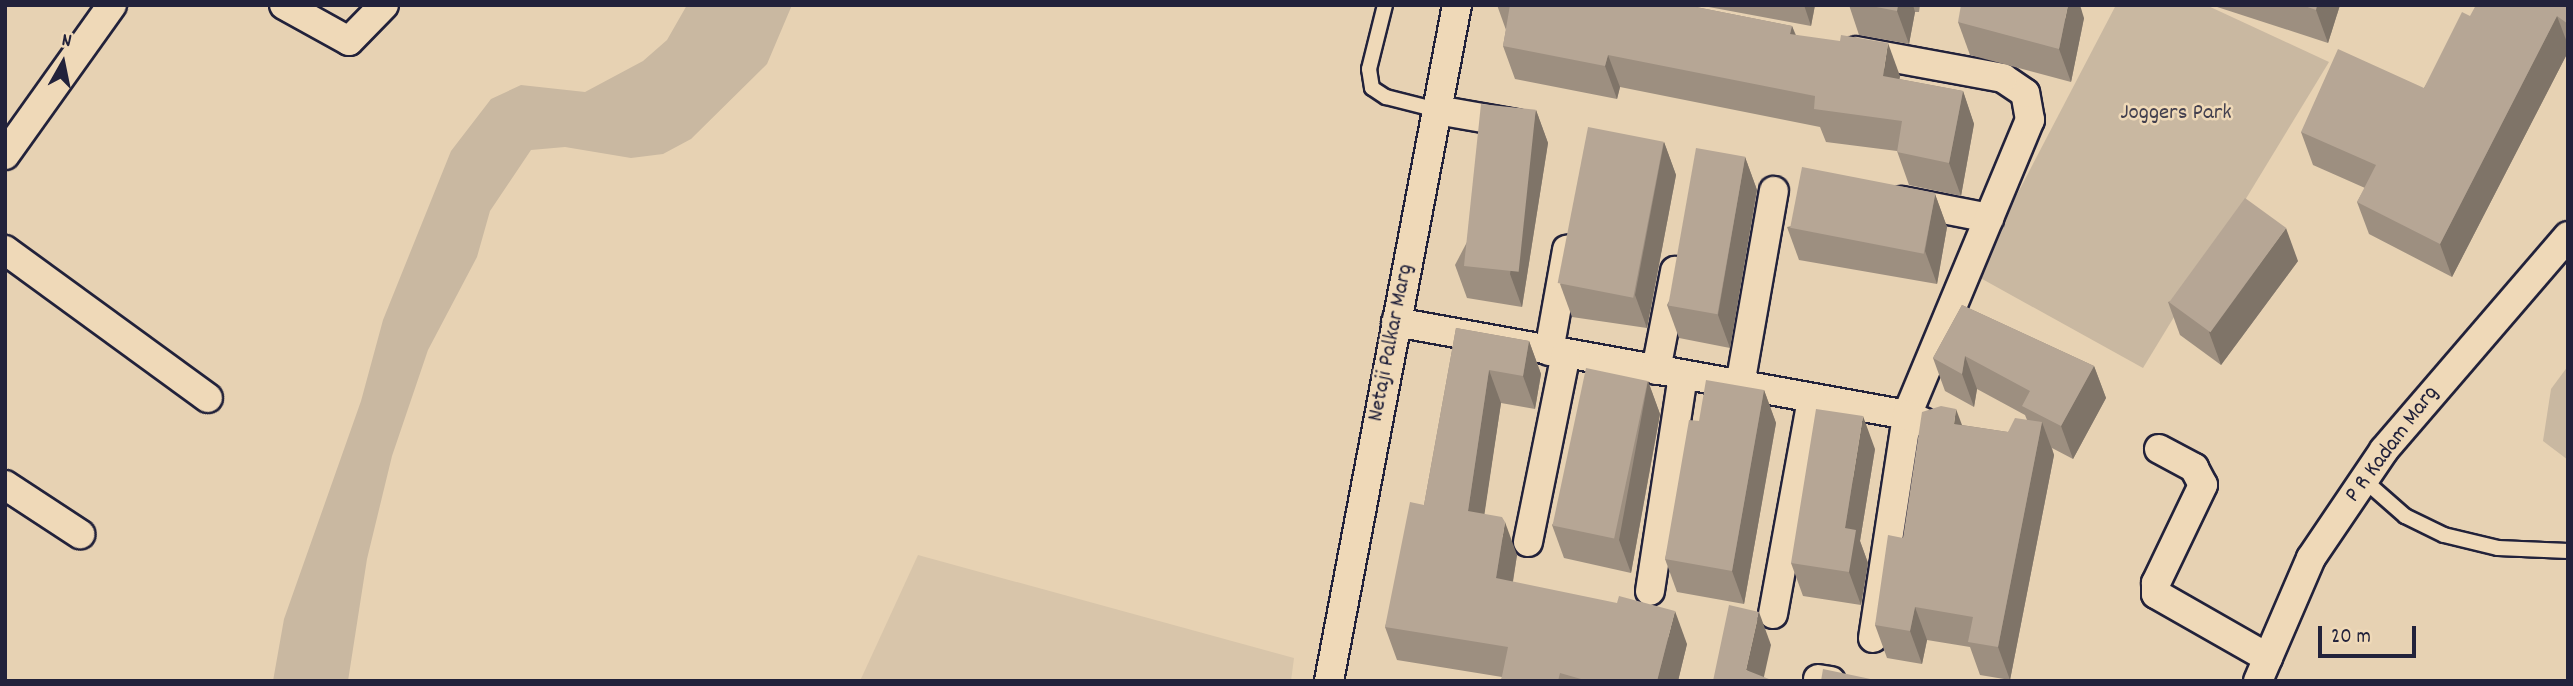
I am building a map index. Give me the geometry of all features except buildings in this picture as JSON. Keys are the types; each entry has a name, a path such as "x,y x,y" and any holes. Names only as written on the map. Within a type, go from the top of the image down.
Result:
{"street":[{"path":"5,155 112,5"},
{"path":"284,5 349,41 384,5"},
{"name":"Netaji Palkar Marg","path":"1329,681 1457,5"},
{"path":"1824,45 2003,78 2025,93 2030,120 1907,415 1873,638"},
{"path":"1437,110 1541,128"},
{"path":"1740,385 1774,191"},
{"path":"1873,195 1989,218"},
{"path":"1528,542 1558,352 1573,220"},
{"name":"P R Kadam Marg","path":"2263,669 2311,558 2364,480 2409,419 2557,264 2568,236"},
{"path":"1650,591 1681,238"},
{"path":"5,250 208,398"},
{"path":"1950,309 1975,320"},
{"path":"1396,322 1812,400 1907,415 1940,429"},
{"path":"1773,614 1812,400"},
{"path":"2159,449 2194,468 2203,485 2156,583 2156,594 2263,669"},
{"path":"5,485 80,534"}],"lane":[{"path":"1385,5 1369,69 1372,88 1386,97 1437,110"},
{"path":"2364,480 2405,516 2444,535 2498,548 2568,551"}],"shaded area":[{"path":"918,555 1294,658 1291,681 860,681"}],"green space":[{"path":"687,5 792,5 767,64 691,139 663,154 631,158 565,147 531,150 490,211 477,257 428,350 392,456 367,559 348,681 273,681 284,619 361,401 383,320 451,151 491,99 521,85 585,92 643,61 667,40"},
{"name":"Joggers Park","path":"2116,5 2206,5 2329,62 2143,368 1975,275"},
{"path":"2568,366 2568,460 2543,441 2551,389"}]}
